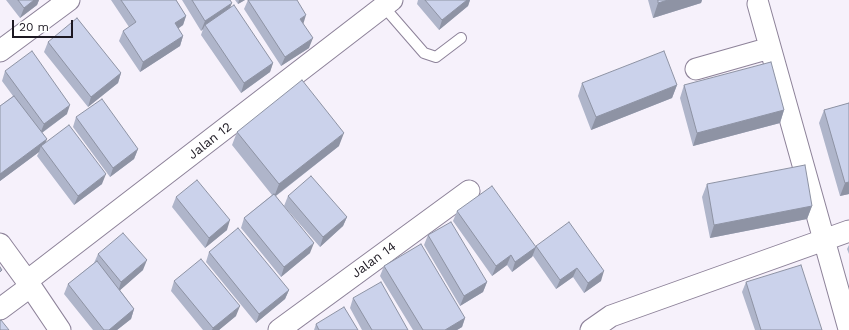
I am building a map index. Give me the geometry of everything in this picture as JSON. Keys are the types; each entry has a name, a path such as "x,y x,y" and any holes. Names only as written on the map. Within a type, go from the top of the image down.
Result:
{"street":[{"path":"0,51 69,0"},
{"name":"Jalan 12","path":"0,309 29,284 388,3"},
{"path":"758,4 849,329"},
{"path":"696,69 770,48"},
{"name":"Jalan 14","path":"278,330 469,191"},
{"path":"591,330 611,316 849,231"},
{"path":"0,244 60,330"}],"lane":[{"path":"388,3 424,53 436,57 461,38"}],"building":[{"path":"18,0 34,0 24,8"},
{"path":"121,0 176,0 186,16 175,23 183,36 143,62 123,31 136,22"},
{"path":"192,0 230,0 232,3 205,21"},
{"path":"248,0 297,0 306,15 300,19 313,38 285,57"},
{"path":"425,0 467,0 442,20"},
{"path":"658,0 668,0 658,3"},
{"path":"234,5 273,63 244,83 205,25"},
{"path":"77,18 121,73 91,97 48,42"},
{"path":"32,51 70,105 44,124 5,71"},
{"path":"664,51 677,85 596,117 582,83"},
{"path":"771,62 784,110 697,133 684,85"},
{"path":"302,80 344,133 279,184 237,132"},
{"path":"14,96 47,139 0,174 0,106"},
{"path":"102,99 138,149 113,168 76,117"},
{"path":"849,103 849,182 845,183 824,110"},
{"path":"69,125 106,174 78,196 41,146"},
{"path":"805,165 812,206 714,225 707,184"},
{"path":"311,176 347,217 323,237 288,196"},
{"path":"197,180 230,220 209,238 176,197"},
{"path":"492,186 536,247 515,262 511,255 496,266 457,211"},
{"path":"274,194 314,243 284,267 244,218"},
{"path":"451,222 487,282 464,296 428,235"},
{"path":"569,222 604,271 588,283 577,268 560,280 536,246"},
{"path":"238,228 289,290 259,314 209,252"},
{"path":"123,233 147,260 121,282 98,254"},
{"path":"421,244 465,318 445,330 423,330 384,266"},
{"path":"201,259 240,306 213,328 174,281"},
{"path":"97,261 134,309 109,330 104,330 68,284"},
{"path":"801,265 822,330 761,330 746,282"},
{"path":"381,282 408,330 372,330 353,298"},
{"path":"344,307 358,330 319,330 316,324"},
{"path":"1,320 9,330 0,330"}]}
